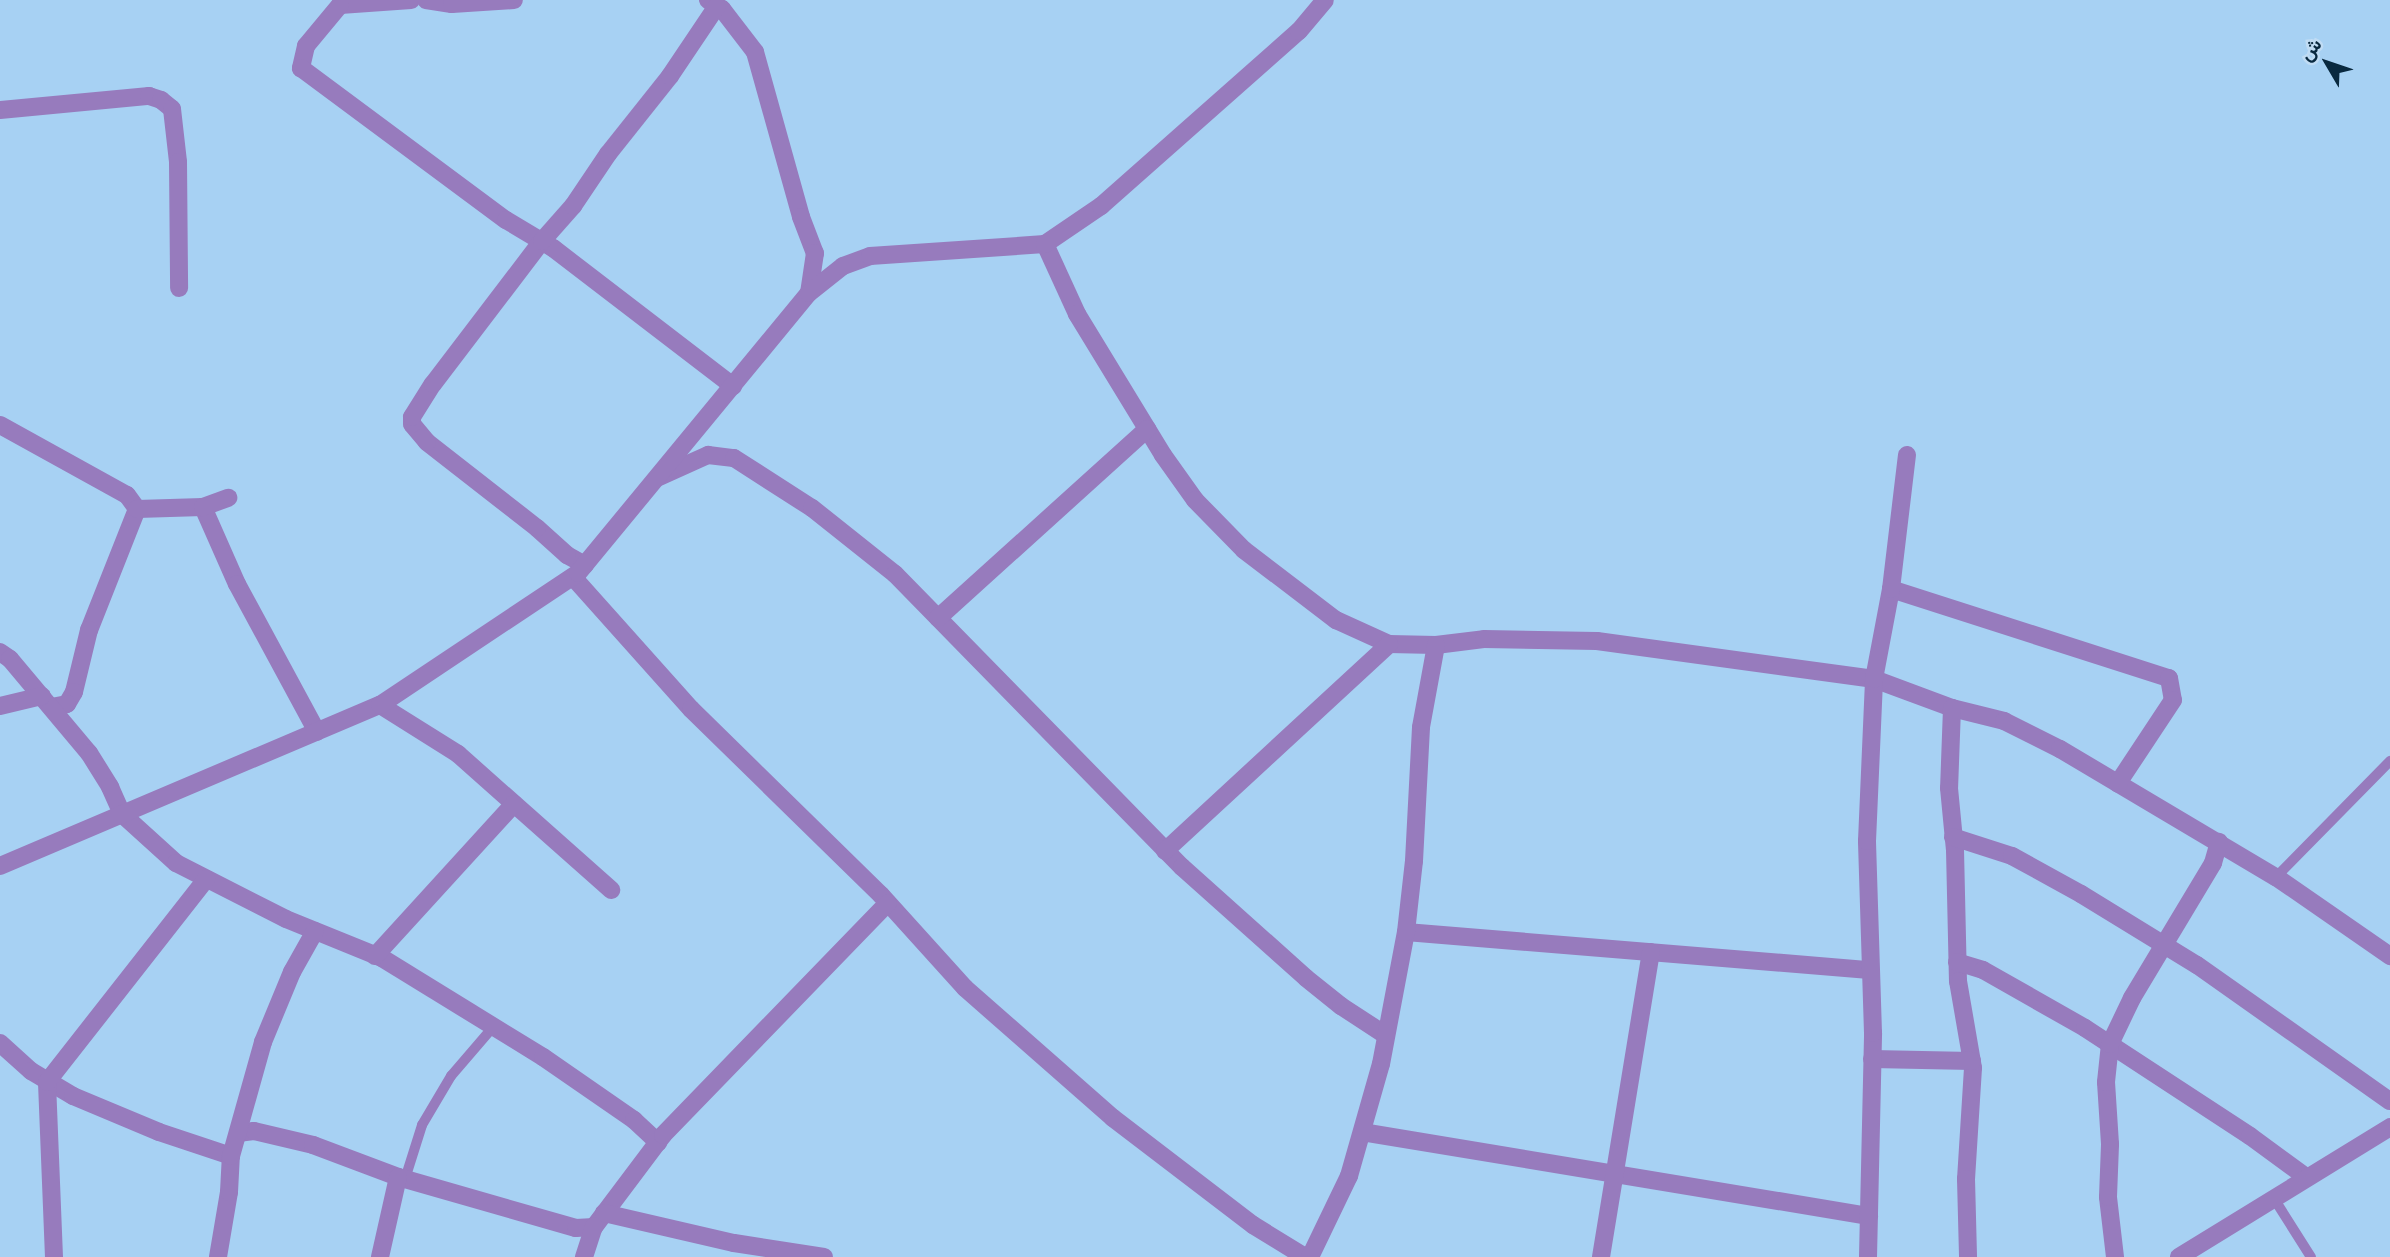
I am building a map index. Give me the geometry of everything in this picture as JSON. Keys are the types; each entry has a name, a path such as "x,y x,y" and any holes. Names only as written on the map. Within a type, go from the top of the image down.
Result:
{"street":[{"path":"411,0 340,5 306,46 301,68 506,220 542,241 733,386"},
{"path":"426,0 452,4 514,0"},
{"path":"0,866 380,705 579,571 809,293 843,266 870,256 1045,244 1101,206 1299,31 1325,0"},
{"path":"809,293 815,253 802,217 759,64 742,33 712,3 670,76 608,154 573,206 542,241 417,406 412,424 436,450 537,528 567,555 691,709 888,902 965,988 1059,1073 1253,1225 1305,1257"},
{"path":"0,110 149,96 161,100 172,109 178,162 178,288"},
{"path":"1045,244 1077,314 1147,429 1195,500 1244,550 1336,620 1390,644 1436,645 1484,639 1597,641 1874,679 1952,708 2004,721 2219,842 2276,877 2390,956"},
{"path":"0,425 127,495 137,509"},
{"path":"938,618 1147,429"},
{"path":"656,479 708,455 734,458 812,508 895,574 1165,851 1306,978 1341,1006 1384,1034"},
{"path":"1868,1257 1872,1059 1867,841 1874,679 1891,589 1907,455"},
{"path":"137,509 203,507 228,498"},
{"path":"203,507 237,584 317,732"},
{"path":"0,706 47,702 67,704 74,692 89,630 137,509"},
{"path":"1891,589 2169,678 2173,700 2118,783"},
{"path":"1165,851 1390,644"},
{"path":"1310,1257 1349,1176 1381,1064 1384,1034 1406,932 1414,861 1421,727 1436,645"},
{"path":"0,652 10,659 89,752 122,814 160,851 206,879 315,931 375,956 494,1027 600,1096 658,1142"},
{"path":"380,705 458,754 611,890"},
{"path":"1952,708 1949,788 1954,837 1958,981 1972,1060 1966,1179 1968,1257"},
{"path":"375,956 514,804"},
{"path":"1954,837 2012,856 2164,945 2263,1010 2390,1101"},
{"path":"2115,1257 2108,1197 2110,1144 2106,1082 2110,1044 2132,998 2213,863 2219,842"},
{"path":"54,1257 47,1082 206,879"},
{"path":"584,1257 599,1220 658,1142 888,902"},
{"path":"218,1257 229,1192 231,1156 263,1042 292,972 315,931"},
{"path":"1406,932 1869,970"},
{"path":"1601,1257 1651,952"},
{"path":"1957,962 1983,970 2110,1044 2250,1136 2306,1177"},
{"path":"0,1043 47,1082 98,1107 231,1156"},
{"path":"1872,1059 1972,1060"},
{"path":"2179,1257 2390,1127"},
{"path":"238,1133 254,1131 313,1145 401,1178 576,1228 599,1220 732,1250 824,1257"},
{"path":"1362,1132 1869,1216"},
{"path":"380,1257 401,1178"}],"lane":[{"path":"2276,877 2390,761"},
{"path":"401,1178 422,1125 451,1076 494,1027"},
{"path":"2273,1197 2311,1257"}]}
